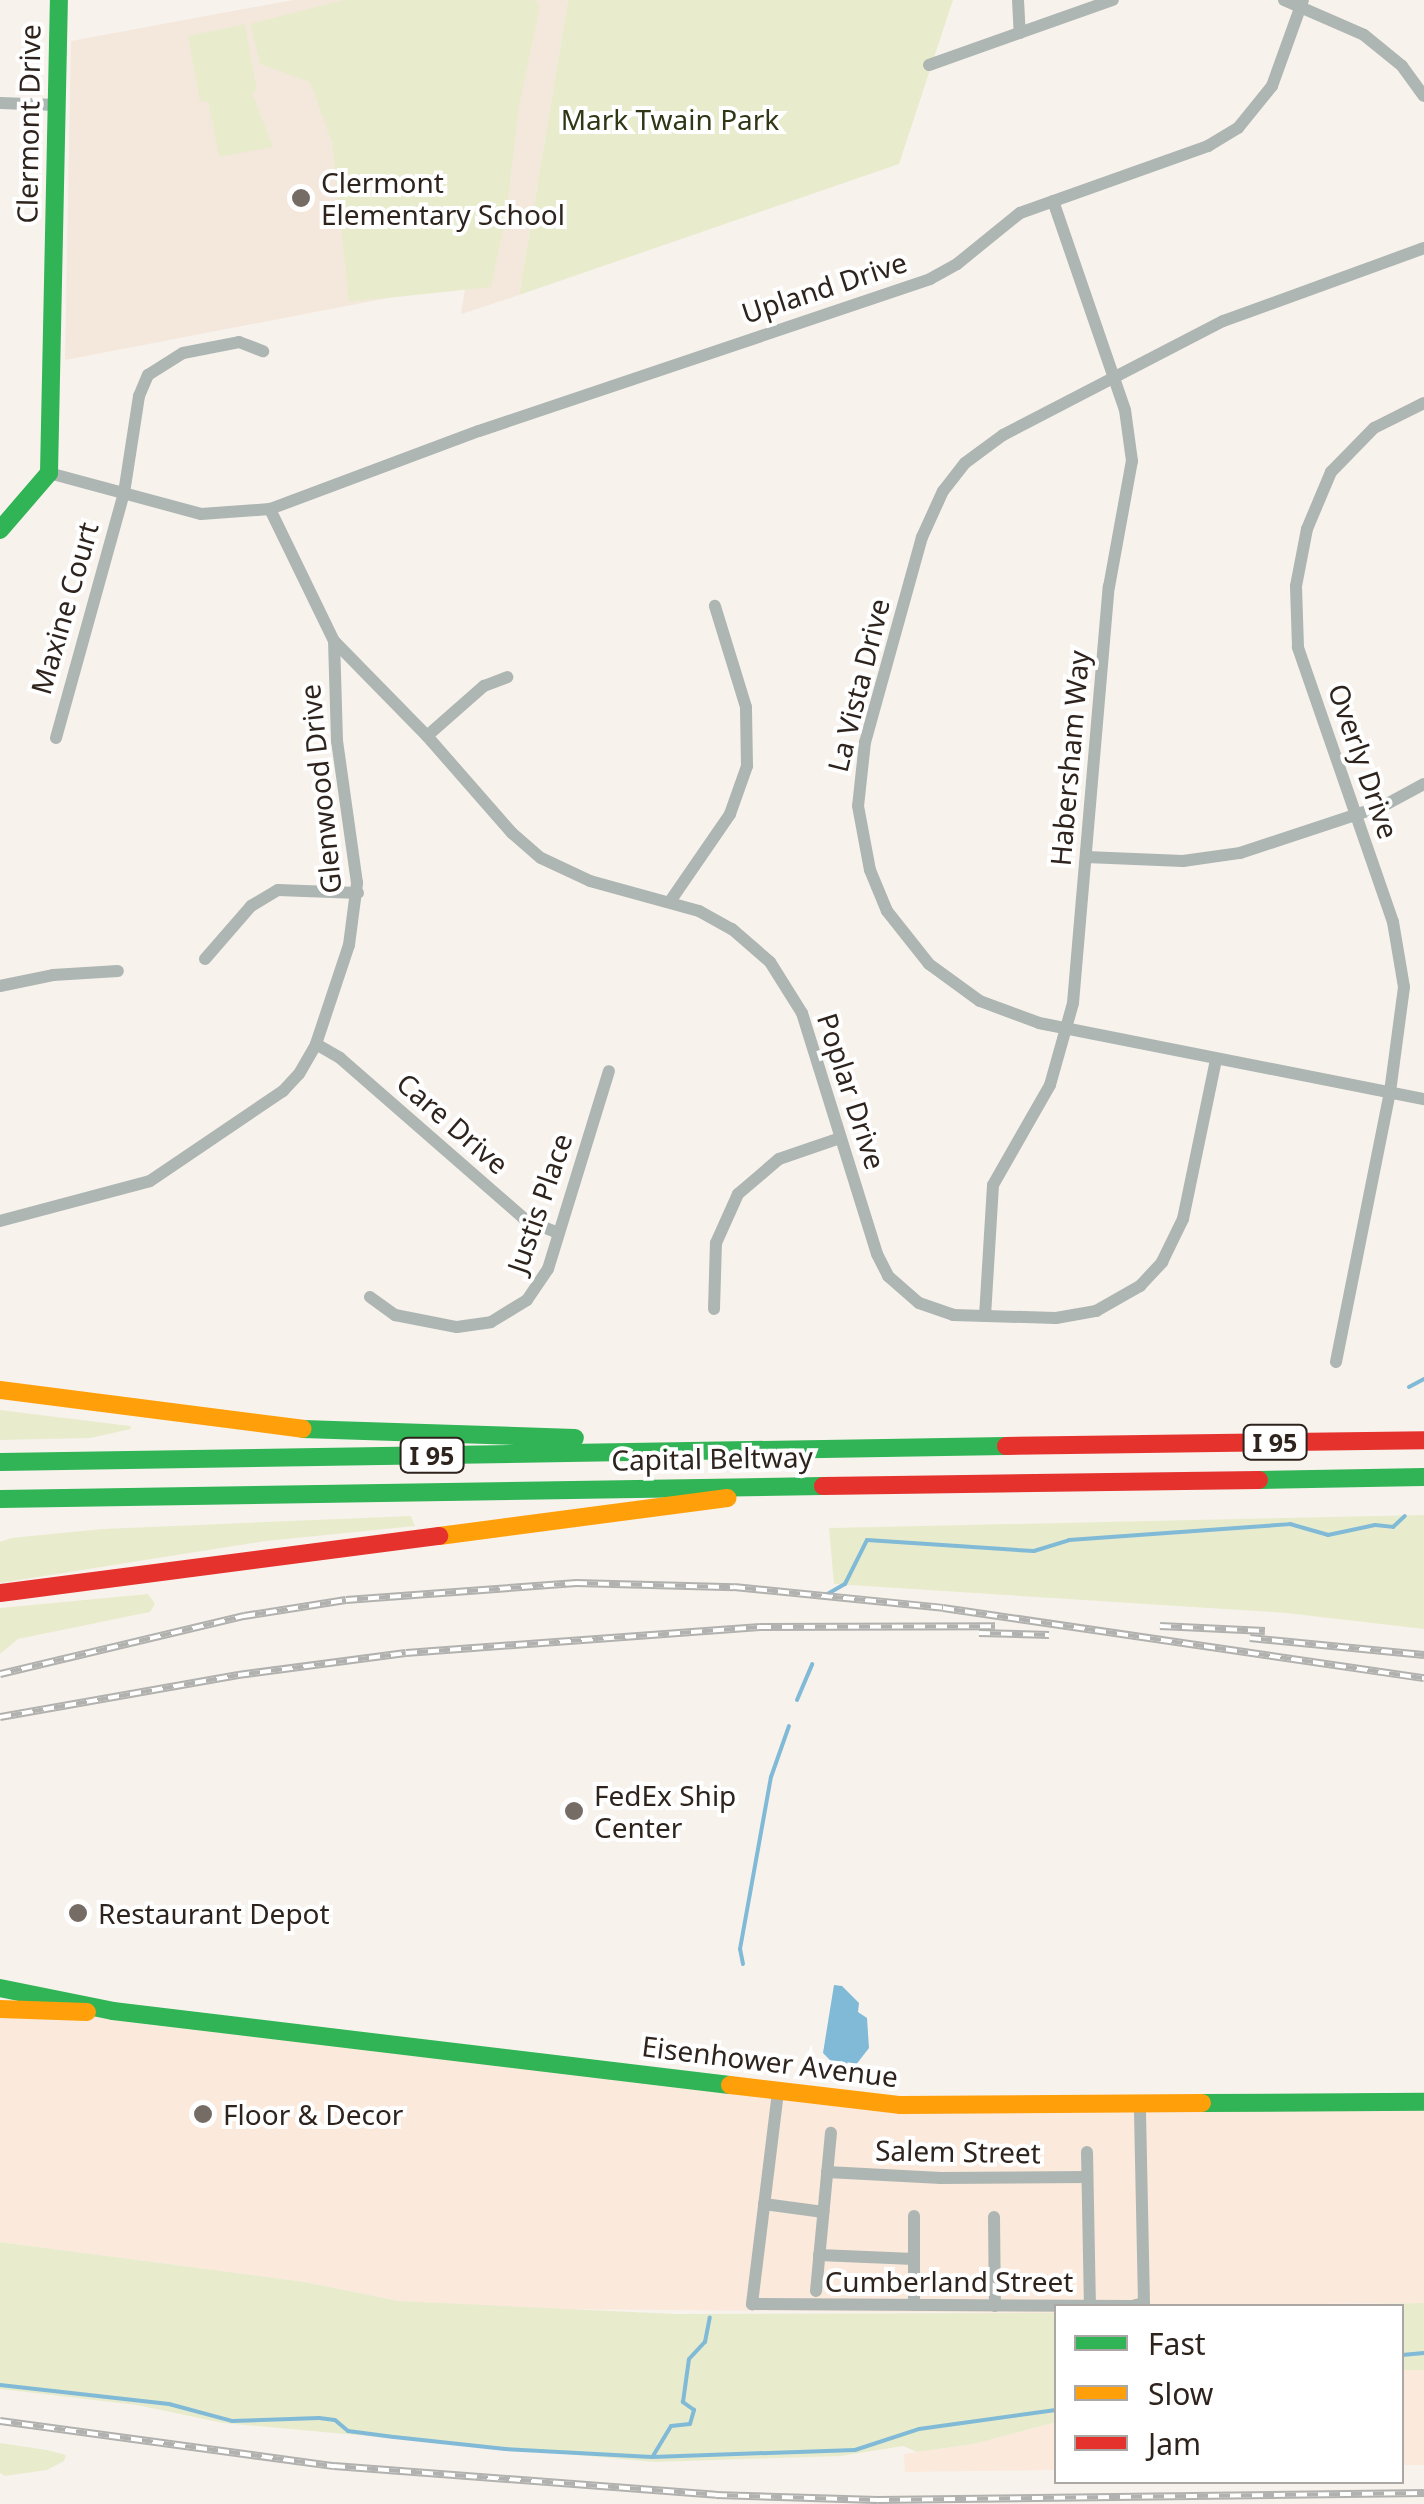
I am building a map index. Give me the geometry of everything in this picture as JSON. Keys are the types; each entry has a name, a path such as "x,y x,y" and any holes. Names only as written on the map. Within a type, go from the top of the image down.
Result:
{"main road":[{"name":"Clermont Drive","path":"49,472 59,0"},
{"path":"0,530 49,472"},
{"path":"0,1390 292,1429 864,1447"},
{"name":"Capital Beltway","path":"0,1462 1424,1440"},
{"name":"Capital Beltway","path":"0,1499 1424,1477"},
{"path":"0,1593 608,1511 772,1494 991,1483"},
{"name":"Eisenhower Avenue","path":"0,1988 113,2011 901,2105 1424,2102"},
{"name":"Eisenhower Avenue","path":"0,2009 113,2011"}],"street":[{"path":"1018,0 1020,33"},
{"path":"930,65 1113,0"},
{"path":"1284,0 1301,3 1378,44 1424,96"},
{"name":"Upland Drive","path":"270,509 479,431 930,279 956,264 1008,220 1208,146 1238,128 1272,86 1301,3"},
{"path":"0,103 56,105"},
{"name":"Habersham Way","path":"985,1316 993,1185 1050,1085 1068,1028 1109,587 1132,461 1130,428 1053,201"},
{"name":"La Vista Drive","path":"1424,248 1252,308 991,442 965,463 943,491 922,538 865,742 858,784 860,826 870,870 887,911 913,948 945,978 980,1001 1019,1017 1068,1028 1424,1099"},
{"name":"Maxine Court","path":"56,738 124,493 139,396 148,376 183,352 239,342 263,350"},
{"name":"Overly Drive","path":"1336,1362 1390,1092 1402,1017 1402,965 1394,922 1298,647 1296,586 1307,529 1331,472 1374,428 1424,403"},
{"path":"49,472 201,514 270,509"},
{"name":"Glenwood Drive","path":"0,1221 150,1182 283,1092 300,1074 316,1044 349,945 358,893 337,741 334,642 270,509"},
{"path":"671,900 730,814 746,766 746,707 715,606"},
{"name":"Poplar Drive","path":"334,642 427,736 512,833 541,858 590,881 671,900 732,929 782,976 802,1014 876,1254 888,1276 908,1297 931,1309 985,1316 1056,1318 1086,1314 1124,1298 1153,1274 1171,1249 1183,1219 1216,1058"},
{"path":"427,736 484,686 508,677"},
{"path":"1086,858 1214,858 1262,848 1397,800 1424,784"},
{"path":"206,959 251,906 278,890 358,893"},
{"path":"0,986 52,975 118,971"},
{"name":"Care Drive","path":"316,1044 340,1058 526,1220 559,1234"},
{"name":"Justis Place","path":"370,1297 385,1310 457,1327 491,1322 516,1309 535,1292 559,1234 609,1071"},
{"path":"714,1309 716,1242 738,1194 779,1159 840,1138"},
{"path":"778,2092 764,2204 823,2212"},
{"name":"Cumberland Street","path":"1126,2304 1144,2303 1140,2105"},
{"path":"816,2290 830,2134"},
{"path":"1087,2152 1090,2304"},
{"name":"Salem Street","path":"827,2172 941,2178 1087,2178"},
{"name":"Cumberland Street","path":"764,2204 752,2304 1054,2306"},
{"path":"914,2216 914,2305"},
{"path":"994,2218 995,2306"},
{"path":"819,2256 914,2259"}],"shaded area":[{"name":"Clermont Elementary School","path":"293,0 568,0 519,295 461,314 466,283 65,360 71,41"},
{"path":"0,2007 113,2011 908,2105 1424,2101 1424,2303 1054,2304 1054,2313 543,2309 399,2301 305,2282 0,2242"},
{"path":"1404,2370 1424,2370 1424,2465 1404,2465"},
{"path":"1054,2423 1054,2470 905,2472 904,2454 974,2444"}],"green space":[{"path":"343,0 536,0 540,7 519,106 506,217 491,287 349,302 332,143 310,82 260,64 250,24"},
{"name":"Mark Twain Park","path":"568,0 953,0 899,164 519,295"},
{"path":"245,24 257,91 252,92 273,147 219,157 208,101 200,102 188,36"},
{"path":"0,1410 131,1429 90,1438 0,1440"},
{"path":"1424,1515 1424,1629 1286,1613 834,1584 829,1528"},
{"path":"411,1516 415,1526 266,1541 0,1583 0,1542 11,1538 102,1529"},
{"path":"148,1594 155,1604 150,1612 18,1639 0,1654 0,1608"},
{"path":"0,2242 305,2282 399,2301 675,2314 1054,2313 1054,2423 974,2444 917,2452 903,2446 841,2456 655,2462 223,2423 137,2405 0,2389"},
{"path":"1424,2303 1424,2370 1404,2370 1404,2304 1367,2304"},
{"path":"0,2443 66,2455 64,2461 47,2470 5,2476 0,2473"}],"water":[{"path":"834,1985 842,1986 859,2003 858,2012 867,2018 869,2048 855,2066 833,2063 823,2053"}],"waterway":[{"path":"1409,1387 1424,1379"},
{"path":"824,1596 845,1584 867,1540 1034,1551 1069,1540 1290,1524 1328,1535 1375,1525 1393,1527 1405,1516"},
{"path":"797,1700 812,1664"},
{"path":"743,1964 740,1949 771,1777 789,1726"},
{"path":"653,2456 671,2426 690,2424 694,2410 683,2402 689,2359 705,2342 710,2317"},
{"path":"1404,2355 1424,2353"},
{"path":"0,2385 169,2404 232,2421 319,2418 335,2420 348,2431 394,2437 505,2449 652,2457 855,2450 919,2429 1054,2410"}],"railway":[{"path":"0,1674 244,1616 346,1600 576,1583 734,1587 943,1608 1424,1678"},
{"path":"0,1717 238,1675 406,1653 760,1627 995,1626"},
{"path":"1160,1626 1265,1631"},
{"path":"979,1633 1049,1635"},
{"path":"1250,1638 1424,1655"},
{"path":"0,2421 334,2466 716,2495 878,2500 1424,2493"}],"traffic: fast":[{"path":"0,530 49,473 59,0"},
{"path":"303,1429 575,1438"},
{"path":"0,1462 1006,1446"},
{"path":"1259,1480 1424,1477"},
{"path":"0,1499 823,1486"},
{"path":"0,1988 113,2011 730,2085"},
{"path":"1202,2103 1424,2102"}],"traffic: slow":[{"path":"0,1390 303,1429"},
{"path":"439,1536 728,1498"},
{"path":"0,2009 87,2012"},
{"path":"730,2085 901,2105 1202,2103"}],"traffic: jam":[{"path":"1006,1446 1424,1440"},
{"path":"823,1486 1259,1480"},
{"path":"0,1593 439,1536"}],"place":[{"name":"Clermont Elementary School","path":"301,198"},
{"name":"FedEx Ship Center","path":"574,1811"},
{"name":"Restaurant Depot","path":"78,1913"},
{"name":"Floor & Decor","path":"203,2114"}]}
